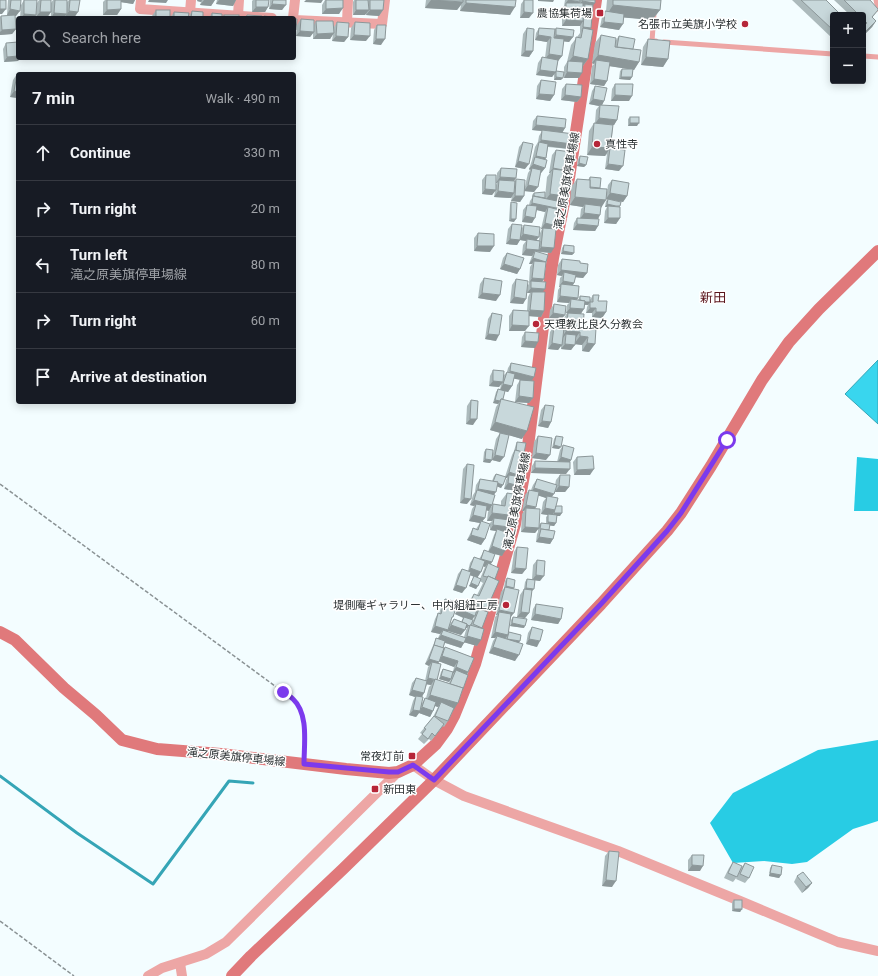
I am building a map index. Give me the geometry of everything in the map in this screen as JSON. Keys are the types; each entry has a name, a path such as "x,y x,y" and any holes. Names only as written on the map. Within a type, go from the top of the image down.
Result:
{"main road":[{"name":"滝之原美旗停車場線","path":"0,632 15,640 64,688 96,715 122,740 157,750 221,754 304,764 383,772 398,772 413,765 442,737 460,702 475,664 513,535 525,470 553,258 569,178 596,0"},
{"path":"232,976 434,780 596,610 667,531 692,496 762,380 785,347 819,310 878,251"}],"street":[{"path":"141,0 140,9 239,16 239,0"},
{"path":"190,12 191,0"},
{"path":"294,16 295,0"},
{"path":"347,22 348,0"},
{"path":"296,19 382,24 385,0"},
{"path":"413,765 434,780 464,796 618,851 838,942 878,951"},
{"path":"148,976 162,968 206,954 226,942 398,772"},
{"path":"180,963 182,976"}],"lane":[{"path":"656,0 652,41 830,54"},
{"path":"876,0 878,9"},
{"path":"866,56 878,57"}],"path":[{"path":"0,484 294,700 300,711 304,724 304,764"},
{"path":"0,921 74,976"}],"shaded area":[{"path":"878,360 878,424 845,394"},
{"path":"857,457 878,459 878,511 854,511"},
{"path":"878,740 878,821 853,829 807,862 792,864 764,861 733,863 710,823 733,793 818,750"}],"building":[{"path":"0,0 6,0 6,9 0,9"},
{"path":"11,0 21,0 20,11 10,9"},
{"path":"24,0 37,0 36,15 24,14"},
{"path":"41,0 51,0 51,12 40,12"},
{"path":"55,0 67,0 67,14 54,13"},
{"path":"70,0 80,0 78,12 69,11"},
{"path":"107,0 121,0 121,9 107,10"},
{"path":"256,0 269,0 268,7 256,7"},
{"path":"273,0 286,0 286,5 272,4"},
{"path":"326,0 343,0 343,8 326,9"},
{"path":"356,0 368,0 369,10 356,10"},
{"path":"370,0 384,0 383,10 370,10"},
{"path":"431,0 463,0 463,2"},
{"path":"466,0 516,0 515,7 466,3"},
{"path":"524,0 533,0 533,13 524,12"},
{"path":"568,0 580,0 580,2"},
{"path":"595,0 595,3 582,1"},
{"path":"613,0 661,0 660,10 613,5"},
{"path":"801,0 826,0 838,12 830,12 830,27"},
{"path":"844,0 870,0 878,9 872,17 876,21 866,31 866,12 856,12"},
{"path":"566,3 583,3 583,21 566,20"},
{"path":"585,4 593,5 591,28 583,27"},
{"path":"156,10 170,10 170,16 156,16"},
{"path":"192,11 203,12 203,16 191,16"},
{"path":"605,11 624,14 623,24 604,22"},
{"path":"174,12 189,13 188,16 174,16"},
{"path":"212,13 222,14 222,16 212,16"},
{"path":"15,15 16,29 2,30 1,16"},
{"path":"224,15 239,15 239,16"},
{"path":"301,19 314,20 314,32 300,31"},
{"path":"316,21 333,21 334,33 317,34"},
{"path":"337,22 349,23 348,37 336,36"},
{"path":"355,22 370,23 370,36 354,35"},
{"path":"377,25 386,25 385,39 376,39"},
{"path":"527,28 534,29 533,51 525,51"},
{"path":"539,28 555,29 554,38 564,39 562,56 549,54 551,37 538,35"},
{"path":"556,28 574,30 573,37 556,35"},
{"path":"583,28 593,30 588,59 573,56 576,37 581,38"},
{"path":"601,35 616,38 615,47 641,50 639,62 598,55"},
{"path":"619,36 635,39 633,49 617,47"},
{"path":"648,39 670,41 668,59 646,57"},
{"path":"16,42 16,56 7,57 6,43"},
{"path":"542,57 558,60 556,72 540,70"},
{"path":"596,60 610,62 607,81 594,79"},
{"path":"568,61 583,62 582,73 567,72"},
{"path":"622,69 633,69 632,77 621,77"},
{"path":"556,71 564,72 563,78 556,77"},
{"path":"16,80 16,92 14,91"},
{"path":"541,80 556,82 554,95 539,94"},
{"path":"566,84 582,85 581,97 565,95"},
{"path":"615,84 633,84 632,96 615,95"},
{"path":"595,86 607,88 604,101 593,99"},
{"path":"600,105 619,106 617,120 599,118"},
{"path":"537,116 566,119 565,128 536,125"},
{"path":"630,117 639,117 639,123 630,123"},
{"path":"594,123 613,125 610,148 592,147"},
{"path":"542,130 574,134 572,144 541,140"},
{"path":"523,142 533,144 529,164 518,161"},
{"path":"539,142 548,144 546,158 536,156"},
{"path":"610,148 625,150 623,166 608,164"},
{"path":"556,150 571,152 568,171 553,168"},
{"path":"580,156 588,157 586,165 579,163"},
{"path":"535,157 547,160 545,168 533,164"},
{"path":"501,168 517,169 516,178 500,177"},
{"path":"532,168 541,170 538,187 528,185"},
{"path":"553,169 568,171 565,196 550,194"},
{"path":"486,175 496,175 496,190 485,189"},
{"path":"590,177 601,178 600,188 590,187"},
{"path":"516,179 525,180 524,196 515,196"},
{"path":"577,179 590,180 590,188 607,189 606,200 575,197"},
{"path":"499,180 515,181 514,193 498,191"},
{"path":"612,180 629,183 627,196 610,193"},
{"path":"545,192 545,198 534,196 534,193"},
{"path":"533,196 562,202 561,209 532,203"},
{"path":"608,199 621,202 620,206 607,204"},
{"path":"511,202 517,203 516,219 511,219"},
{"path":"585,204 601,206 600,215 584,213"},
{"path":"527,205 537,206 535,218 525,216"},
{"path":"608,206 620,207 620,218 608,218"},
{"path":"548,207 560,210 557,226 545,223"},
{"path":"577,218 599,219 598,226 577,224"},
{"path":"512,224 522,225 520,240 510,239"},
{"path":"524,225 540,227 539,237 523,234"},
{"path":"543,228 556,229 554,248 541,247"},
{"path":"478,233 494,234 494,246 477,246"},
{"path":"527,239 540,241 539,250 526,249"},
{"path":"564,245 574,246 574,253 563,251"},
{"path":"535,251 548,255 546,262 533,258"},
{"path":"507,253 524,258 520,269 504,264"},
{"path":"562,259 580,261 580,263 588,264 587,273 561,270"},
{"path":"534,261 546,262 544,279 532,278"},
{"path":"564,272 576,275 574,283 563,281"},
{"path":"484,278 502,281 500,295 482,293"},
{"path":"516,279 528,281 526,299 514,297"},
{"path":"531,281 546,282 545,289 531,288"},
{"path":"561,284 579,286 578,298 560,296"},
{"path":"532,292 545,292 544,311 530,310"},
{"path":"593,295 599,295 598,301 607,301 606,312 596,312 596,308 590,308 590,302 593,302"},
{"path":"580,296 590,297 590,302 580,300"},
{"path":"571,299 585,301 584,309 570,308"},
{"path":"554,304 566,306 565,315 553,313"},
{"path":"513,310 529,311 529,326 512,325"},
{"path":"492,313 502,315 499,335 488,334"},
{"path":"568,313 584,314 583,327 596,328 595,344 587,343 588,337 580,336 580,332 566,331"},
{"path":"554,326 564,328 562,345 552,343"},
{"path":"525,332 539,333 538,342 525,341"},
{"path":"566,334 576,335 575,345 565,344"},
{"path":"511,363 536,368 534,377 510,371"},
{"path":"493,370 504,371 503,382 493,381"},
{"path":"507,372 515,374 512,386 503,384"},
{"path":"520,380 534,381 533,398 519,396"},
{"path":"498,389 505,391 503,399 500,401 495,400"},
{"path":"501,399 534,407 527,431 495,422"},
{"path":"471,400 478,401 477,419 470,419"},
{"path":"545,405 554,406 551,422 542,421"},
{"path":"500,433 509,435 504,457 495,455"},
{"path":"538,436 552,438 550,455 536,453"},
{"path":"556,436 563,437 561,447 554,445"},
{"path":"517,442 526,443 524,453 516,450"},
{"path":"563,445 574,448 571,460 561,457"},
{"path":"486,449 493,450 492,460 485,459"},
{"path":"515,450 527,453 521,476 509,472"},
{"path":"593,456 594,469 577,470 577,457"},
{"path":"535,461 570,462 570,469 535,468"},
{"path":"467,464 474,465 471,499 464,498"},
{"path":"496,474 506,477 503,485 497,483 498,482 493,482"},
{"path":"509,475 522,477 520,486 508,483"},
{"path":"560,475 570,475 569,487 559,486"},
{"path":"480,479 498,482 496,492 478,489"},
{"path":"537,479 557,485 554,494 534,488"},
{"path":"477,490 495,495 492,505 474,500"},
{"path":"529,490 539,492 536,507 526,505"},
{"path":"507,493 520,495 517,516 492,513 493,504 505,506"},
{"path":"547,496 558,498 555,510 545,508"},
{"path":"476,504 487,506 485,518 473,515"},
{"path":"556,506 562,506 562,513 554,513"},
{"path":"526,508 540,509 539,528 525,527"},
{"path":"548,514 557,515 556,523 548,522"},
{"path":"494,518 510,520 509,527 493,525"},
{"path":"481,521 490,524 485,539 471,535 473,528 478,530"},
{"path":"541,523 550,524 549,530 540,529"},
{"path":"497,529 511,534 505,551 492,546"},
{"path":"541,529 555,531 553,539 539,537"},
{"path":"517,547 528,548 526,569 515,568"},
{"path":"484,550 495,554 492,562 481,559"},
{"path":"474,557 485,561 481,572 470,568"},
{"path":"537,560 545,561 544,576 536,575"},
{"path":"488,563 499,568 495,579 488,576 483,576"},
{"path":"462,569 471,572 466,588 456,585"},
{"path":"474,576 481,579 478,586 471,583"},
{"path":"488,576 499,581 487,608 471,601 474,594 479,596"},
{"path":"507,578 515,580 514,588 506,586"},
{"path":"527,579 535,580 534,589 526,588"},
{"name":"堤側庵ギャラリー、中内組紐工房","path":"505,587 519,590 514,613 499,610"},
{"path":"524,589 532,590 529,613 521,612"},
{"path":"445,599 458,602 448,630 435,626 438,613 441,614"},
{"path":"461,602 477,609 475,616 459,609"},
{"path":"536,604 563,608 561,619 535,614"},
{"path":"479,609 488,612 482,628 473,624"},
{"path":"499,612 511,614 508,635 495,632"},
{"path":"464,617 473,620 470,626 462,622"},
{"path":"513,617 527,619 525,626 512,623"},
{"path":"454,619 467,624 465,630 451,625"},
{"path":"470,625 484,629 481,640 467,636"},
{"path":"532,627 543,630 540,641 529,639"},
{"path":"443,630 466,638 464,643 441,635"},
{"path":"509,632 521,635 520,641 507,639"},
{"path":"497,636 523,644 519,655 493,647"},
{"path":"436,638 445,641 443,648 434,645"},
{"path":"434,645 444,648 439,662 429,659"},
{"path":"445,647 474,658 468,672 456,667 458,661 442,656"},
{"path":"432,662 441,664 437,680 428,678"},
{"path":"443,669 453,672 451,679 441,676"},
{"path":"456,670 468,675 463,689 450,684"},
{"path":"416,678 427,681 424,693 412,690"},
{"path":"435,679 463,688 458,703 430,695"},
{"path":"416,696 423,697 420,711 413,710"},
{"path":"425,698 436,702 433,711 422,707"},
{"path":"441,702 454,708 448,721 435,716"},
{"path":"434,716 444,724 435,736 432,733 428,739 422,734 426,729 424,728"},
{"path":"609,851 619,852 616,881 606,880"},
{"path":"692,855 704,855 703,866 692,865"},
{"path":"733,862 742,866 737,877 728,873"},
{"path":"745,863 754,867 749,878 740,874"},
{"path":"772,865 782,867 781,875 770,873"},
{"path":"803,872 812,883 806,887 797,876"},
{"path":"734,900 742,900 742,909 734,909"}],"waterway":[{"path":"0,776 77,833 153,884 229,781 253,783"}],"place":[{"name":"農協集荷場","path":"600,13"},
{"name":"名張市立美旗小学校","path":"745,24"},
{"name":"真性寺","path":"597,144"},
{"name":"天理教比良久分教会","path":"536,324"},
{"name":"堤側庵ギャラリー、中内組紐工房","path":"506,605"},
{"name":"常夜灯前","path":"412,756"},
{"name":"新田東","path":"375,789"}],"district":[{"name":"新田","path":"713,297"}],"route":[{"path":"283,692 294,700 300,711 304,724 304,764 389,772 398,772 413,765 434,780 601,604 667,531 681,513 727,440"}]}
